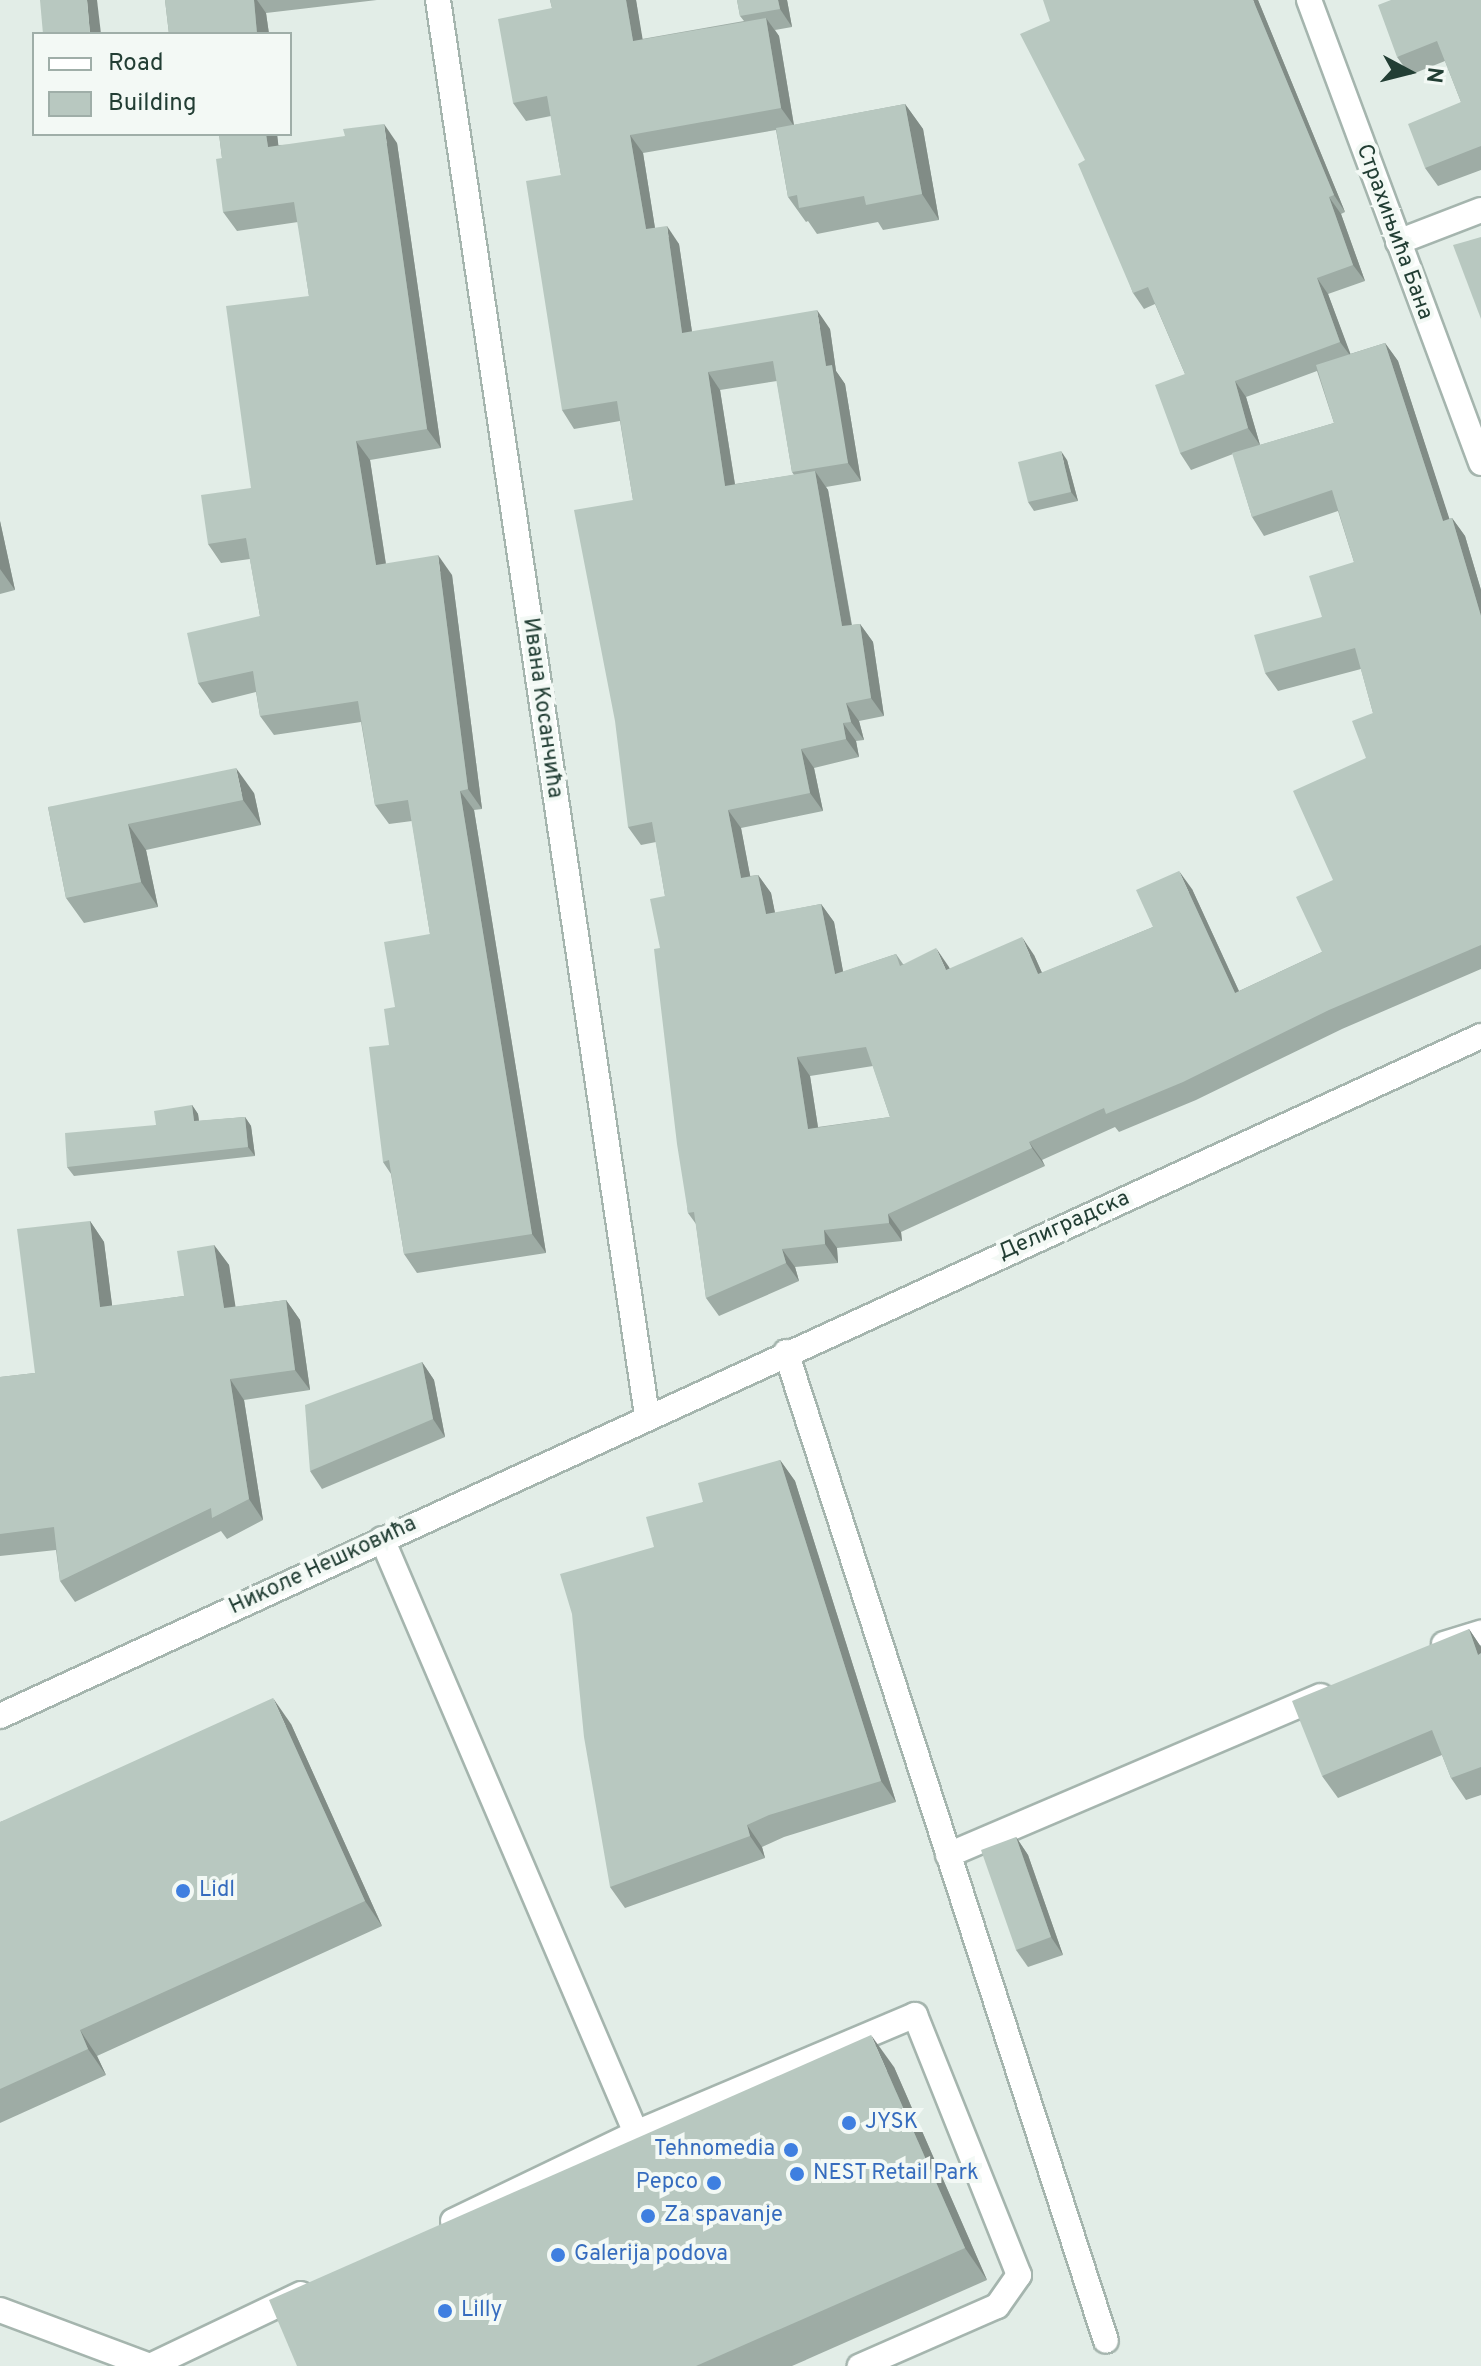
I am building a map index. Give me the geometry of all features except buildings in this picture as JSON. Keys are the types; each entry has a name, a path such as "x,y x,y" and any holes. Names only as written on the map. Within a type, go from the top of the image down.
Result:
{"street":[{"name":"Ивана Косанчића","path":"438,0 647,1415"},
{"name":"Страхињића Бана","path":"1309,0 1481,463"},
{"path":"1398,242 1481,210"},
{"name":"Делиградска","path":"647,1415 1481,1036"},
{"path":"786,1352 1106,2341"},
{"name":"Николе Нешковића","path":"0,1716 647,1415"},
{"path":"382,1539 636,2133"},
{"path":"1427,1651 1481,1633"},
{"path":"948,1855 1340,1688"},
{"path":"431,2231 636,2133 915,2015 1019,2275 997,2306 860,2366"},
{"path":"0,2310 150,2366 322,2283"}],"place":[{"name":"Lidl","path":"183,1891"},
{"name":"JYSK","path":"849,2123"},
{"name":"Tehnomedia","path":"791,2150"},
{"name":"NEST Retail Park","path":"797,2174"},
{"name":"Pepco","path":"714,2183"},
{"name":"Za spavanje","path":"648,2216"},
{"name":"Galerija podova","path":"558,2255"},
{"name":"Lilly","path":"445,2311"}]}
